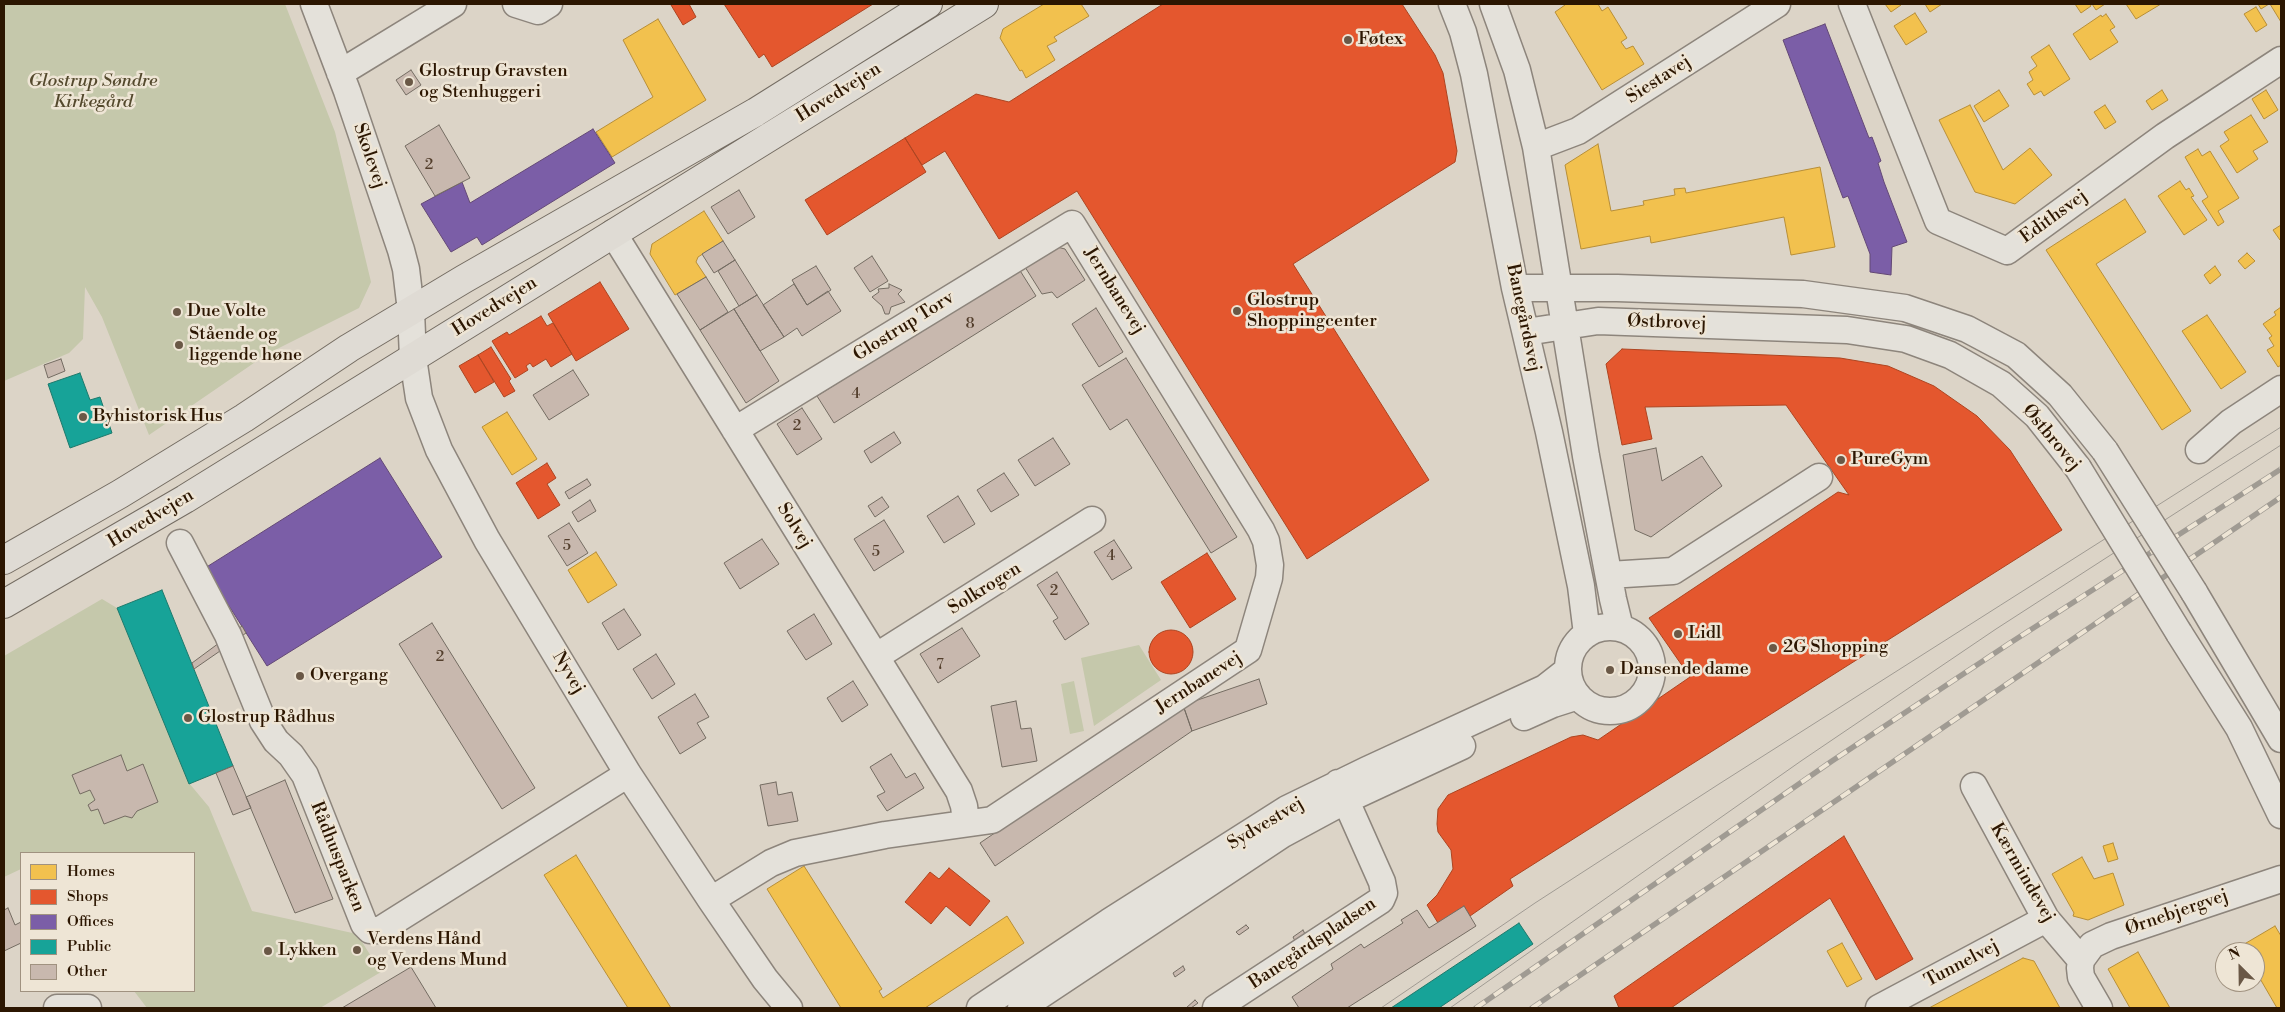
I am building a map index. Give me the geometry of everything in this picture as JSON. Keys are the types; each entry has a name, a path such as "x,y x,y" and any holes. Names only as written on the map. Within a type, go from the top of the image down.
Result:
{"main road":[{"name":"Hovedvejen","path":"4,560 120,494 244,418 350,348 412,311 756,112 928,4"},
{"name":"Hovedvejen","path":"4,604 177,504 984,4"}],"street":[{"name":"Skolevej","path":"314,4 340,72 401,250 406,269 412,311"},
{"path":"520,5 538,11 549,4"},
{"name":"Banegårdsvej","path":"1452,4 1474,74 1515,288 1553,451 1581,586 1587,634"},
{"path":"1493,4 1517,70 1536,147 1586,456 1620,628"},
{"name":"Siestavej","path":"1536,147 1578,131 1777,4"},
{"name":"Edithsvej","path":"1852,4 1938,221 2007,251 2165,136 2281,60"},
{"path":"340,72 454,5"},
{"name":"Glostrup Torv","path":"735,430 1072,224"},
{"name":"Jernbanevej","path":"711,900 771,863 795,853 822,846 966,822 992,820 1248,650 1269,578 1269,553 1261,530 1072,224"},
{"name":"Solvej","path":"613,233 959,791 964,806 966,822"},
{"name":"Østbrovej","path":"1515,288 1803,294 1905,308 1967,329 2016,355 2060,395 2105,451 2208,615 2281,740"},
{"name":"Nyvej","path":"412,311 413,358 419,398 429,427 462,495 487,540 628,774 711,900 766,979 789,1008"},
{"name":"Østbrovej","path":"1526,332 1598,321 1847,330 1906,339 1950,355 2001,384 2037,416 2078,468 2179,634 2239,728 2279,809"},
{"path":"2199,450 2231,422 2281,388"},
{"path":"1609,575 1673,571 1819,477"},
{"name":"Solkrogen","path":"877,656 1092,520"},
{"name":"Rådhusparken","path":"180,543 228,635 263,721 276,741 291,755 304,775 364,924 370,930 380,930 628,774"},
{"path":"1603,627 1620,628 1637,636 1648,651 1651,659 1651,678 1643,694 1629,706 1615,710 1596,708 1578,696 1570,680 1568,670 1573,649 1587,634 1603,627"},
{"name":"Sydvestvej","path":"1020,1008 1283,834 1342,792 1545,688 1568,670"},
{"name":"Sydvestvej","path":"980,1008 1287,809 1342,792 1553,704 1578,696"},
{"name":"Kærmindevej","path":"1974,786 2046,920 2081,960"},
{"name":"Banegårdspladsen","path":"1216,1008 1381,900 1384,893 1382,882 1342,792"},
{"name":"Ørnebjergvej","path":"2081,960 2092,945 2111,936 2281,879"},
{"name":"Tunnelvej","path":"1879,1008 2046,920"},
{"path":"2081,960 2081,977 2099,1008"},
{"path":"57,1008 88,1008"}],"green space":[{"name":"Glostrup Søndre Kirkegård","path":"4,4 285,4 335,132 371,282 359,308 267,354 149,435 102,317 85,287 83,339 69,353 4,381"},
{"path":"102,599 117,608 189,783 209,807 252,911 357,934 381,972 320,1008 147,1008 135,992 195,992 195,852 20,852 20,869 4,877 4,656"},
{"path":"1139,645 1161,680 1094,726 1081,658"},
{"path":"1074,681 1084,731 1070,734 1061,684"}],"building: Homes":[{"path":"1044,4 1081,4 1089,16 1054,37 1057,41 1047,46 1055,60 1026,78 1000,38 1003,29"},
{"path":"1564,4 1598,4 1602,11 1608,7 1627,38 1621,42 1626,49 1633,46 1644,64 1602,90 1555,12"},
{"path":"1885,4 1900,4 1901,5 1891,12"},
{"path":"1925,4 1942,4 1930,12"},
{"path":"2075,4 2090,4 2091,6 2081,13"},
{"path":"2092,4 2105,4 2096,10"},
{"path":"2126,4 2161,4 2136,19"},
{"path":"2258,4 2269,4 2261,9"},
{"path":"2270,4 2281,4 2281,22"},
{"path":"2256,7 2267,25 2256,32 2244,14"},
{"path":"1915,13 1927,32 1906,45 1894,26"},
{"path":"2106,14 2115,27 2110,30 2118,42 2090,60 2073,34 2101,15 2102,17"},
{"path":"658,19 706,100 612,157 596,132 653,97 623,40"},
{"path":"2049,45 2070,79 2044,96 2041,91 2034,95 2027,84 2033,80 2029,72 2037,66 2031,57"},
{"path":"1999,90 2009,106 1984,122 1974,106"},
{"path":"2162,90 2168,100 2152,110 2146,101"},
{"path":"2266,90 2278,110 2264,119 2252,99"},
{"path":"1970,105 2003,170 2030,148 2052,175 2015,204 1975,192 1939,120"},
{"path":"2105,105 2116,122 2105,129 2094,112"},
{"path":"2251,115 2268,142 2253,151 2258,159 2237,173 2220,146 2229,140 2224,132"},
{"path":"1598,144 1611,211 1644,205 1643,201 1675,195 1674,189 1685,188 1686,193 1820,167 1835,247 1791,255 1784,217 1651,243 1650,236 1581,249 1565,165"},
{"path":"2198,149 2202,156 2210,151 2239,198 2218,211 2224,222 2218,226 2202,201 2208,197 2185,157"},
{"path":"2180,181 2186,190 2189,188 2194,196 2191,197 2207,220 2184,235 2158,196"},
{"path":"2125,199 2146,232 2096,264 2191,411 2162,430 2046,250"},
{"path":"704,211 723,241 698,257 696,262 706,277 675,295 650,254 652,244"},
{"path":"2281,225 2281,239 2280,240 2273,230"},
{"path":"2247,253 2255,261 2245,269 2238,261"},
{"path":"2215,266 2221,275 2210,284 2204,275"},
{"path":"2281,307 2281,365 2278,367 2267,350 2274,346 2269,338 2272,336 2263,324 2276,315 2274,312"},
{"path":"2207,315 2246,372 2221,389 2182,331"},
{"path":"507,412 537,459 512,475 482,427"},
{"path":"596,552 617,585 588,603 568,570"},
{"path":"2113,843 2118,859 2108,862 2103,846"},
{"path":"576,855 671,1008 628,1008 544,875"},
{"path":"2082,857 2094,879 2113,873 2124,905 2088,920 2073,916 2074,913 2052,874"},
{"path":"804,866 882,989 879,991 883,998 1007,916 1024,943 925,1008 841,1008 767,889"},
{"path":"2275,926 2281,936 2281,1008 2277,1008 2265,987 2265,942 2248,942"},
{"path":"1842,943 1862,979 1847,987 1827,951"},
{"path":"2138,952 2170,1008 2130,1008 2108,969"},
{"path":"2023,958 2034,961 2060,1008 1929,1008"}],"building: Shops":[{"path":"689,4 696,17 683,25 671,5"},
{"path":"724,4 873,4 772,67 764,54 759,58"},
{"name":"Glostrup Shoppingcenter","path":"1163,4 1402,4 1435,55 1443,73 1457,151 1455,162 1293,264 1429,480 1307,559 1077,191 999,239 945,151 922,165 905,138 976,94 1009,102"},
{"path":"905,138 926,172 827,235 805,200"},
{"path":"600,282 629,329 576,361 548,314"},
{"path":"541,316 547,326 553,323 572,354 551,367 546,359 533,367 530,363 526,366 528,370 515,378 492,341 507,332 509,335"},
{"path":"491,347 511,379 509,381 515,391 504,397 478,355"},
{"name":"2G Shopping","path":"1622,349 1840,358 1888,366 1934,386 1977,416 2010,450 2062,530 1510,879 1513,886 1470,916 1464,906 1438,923 1427,905 1437,895 1453,869 1451,850 1438,832 1437,824 1438,809 1448,795 1571,737 1583,735 1598,740 1690,677 1649,618 1838,492 1849,495 1786,405 1645,407 1652,439 1622,445 1606,364"},
{"path":"478,355 494,382 475,393 459,366"},
{"path":"547,463 556,478 547,484 560,505 538,519 516,483"},
{"path":"1207,553 1236,599 1190,628 1161,582"},
{"path":"1171,630 1183,634 1189,640 1193,652 1189,664 1183,670 1171,674 1159,670 1153,664 1149,652 1153,640 1159,634"},
{"path":"1844,836 1913,959 1876,980 1830,898 1671,1008 1619,1008 1614,996"},
{"path":"949,868 990,901 970,926 946,906 931,924 905,902 930,872 939,879"}],"building: Offices":[{"path":"1825,24 1869,138 1872,137 1881,161 1878,163 1884,182 1907,242 1892,247 1891,275 1870,272 1870,254 1848,196 1843,198 1783,40"},
{"path":"593,129 615,163 482,245 477,237 451,252 421,204 462,182 470,203"},
{"path":"380,458 442,557 267,666 205,568"}],"building: Public":[{"name":"Byhistorisk Hus","path":"80,373 90,400 100,397 112,433 70,448 48,384"},
{"name":"Glostrup Rådhus","path":"162,590 233,766 189,784 117,608"},
{"path":"1519,923 1533,944 1439,1008 1391,1008"}],"building: Other":[{"name":"Glostrup Gravsten og Stenhuggeri","path":"411,70 421,85 406,95 396,80"},
{"path":"439,125 470,178 435,196 405,146"},
{"path":"739,190 755,217 728,234 711,207"},
{"path":"723,241 735,260 714,273 702,254"},
{"path":"1057,247 1065,249 1085,280 1057,298 1052,292 1042,294 1025,267"},
{"path":"872,256 888,281 870,292 854,268"},
{"path":"735,260 757,295 739,306 718,271"},
{"path":"816,266 831,290 807,305 792,280"},
{"path":"1019,269 1036,296 834,423 817,396"},
{"path":"706,277 728,312 700,330 677,294"},
{"path":"794,284 807,305 828,291 841,311 802,336 797,328 784,337 763,305"},
{"path":"889,284 902,290 898,294 905,302 891,307 889,314 885,314 882,306 872,297 879,292 878,289 889,288"},
{"path":"757,295 784,337 760,351 734,309"},
{"path":"1096,308 1123,352 1099,367 1072,324"},
{"path":"734,309 779,381 746,403 700,330"},
{"path":"1126,358 1237,537 1211,553 1127,419 1110,430 1082,385"},
{"path":"61,359 65,371 48,378 44,365"},
{"path":"573,370 589,395 549,420 533,395"},
{"path":"802,408 822,439 797,455 777,424"},
{"path":"894,432 901,443 871,463 864,451"},
{"path":"1053,438 1070,464 1035,486 1018,460"},
{"path":"1656,448 1662,481 1702,456 1722,486 1651,537 1635,530 1623,455"},
{"path":"1004,473 1019,495 991,512 977,490"},
{"path":"587,479 591,485 569,499 565,492"},
{"path":"958,496 975,524 944,543 927,516"},
{"path":"882,497 889,507 875,517 868,506"},
{"path":"590,500 596,511 578,522 572,512"},
{"path":"884,520 904,552 874,571 854,539"},
{"path":"569,523 588,553 567,566 548,536"},
{"path":"762,539 779,564 740,589 724,563"},
{"path":"1114,540 1132,568 1112,580 1094,552"},
{"path":"1057,572 1089,624 1065,640 1053,621 1058,618 1037,585"},
{"path":"624,609 641,635 618,650 602,623"},
{"path":"814,614 832,644 806,660 787,631"},
{"path":"432,623 535,788 502,809 399,644"},
{"path":"242,626 246,633 194,669 192,663"},
{"path":"962,628 980,656 938,683 920,654"},
{"path":"656,654 675,684 652,699 633,669"},
{"path":"1259,679 1267,704 1192,731 1183,705"},
{"path":"853,681 868,705 842,722 827,698"},
{"path":"695,694 709,717 697,723 706,738 680,754 658,717"},
{"path":"1016,701 1021,729 1031,728 1037,761 1002,767 991,706"},
{"path":"1183,705 1192,731 995,866 980,843"},
{"path":"891,754 906,778 915,773 924,788 887,811 877,796 885,792 870,767"},
{"path":"121,755 127,771 143,764 158,802 137,811 132,818 125,816 104,824 98,809 91,811 88,805 95,800 90,790 80,794 72,775"},
{"path":"233,766 251,808 233,815 216,773"},
{"path":"285,780 333,899 295,913 246,797"},
{"path":"776,782 778,795 792,792 798,821 768,826 760,785"},
{"path":"1464,906 1476,926 1347,1008 1299,1008 1292,997 1333,969 1331,964 1361,944 1364,948 1403,923 1401,920 1417,910 1429,928"},
{"path":"8,908 15,925 20,922 20,943 4,951 4,910"},
{"path":"1246,925 1249,928 1239,935 1236,932"},
{"path":"1303,930 1305,934 1295,941 1293,937"},
{"path":"1183,966 1185,970 1175,977 1173,973"},
{"path":"411,967 436,1008 342,1008"},
{"path":"1195,1000 1198,1003 1191,1008 1186,1008"}],"tram line":[{"path":"1381,1008 1535,903 1719,784 2281,427"},
{"path":"1450,1008 1801,761 1996,629 2281,445"}],"railway":[{"path":"1476,1008 1832,761 2010,643 2281,469"},
{"path":"1532,1008 2281,497"}],"place":[{"name":"Føtex","path":"1348,40"},
{"name":"Glostrup Gravsten og Stenhuggeri","path":"409,82"},
{"name":"Glostrup Shoppingcenter","path":"1237,311"},
{"name":"Due Volte","path":"177,312"},
{"name":"Stående og liggende høne","path":"179,345"},
{"name":"Byhistorisk Hus","path":"83,417"},
{"name":"PureGym","path":"1841,460"},
{"name":"Lidl","path":"1678,634"},
{"name":"2G Shopping","path":"1773,648"},
{"name":"Dansende dame","path":"1610,670"},
{"name":"Overgang","path":"300,676"},
{"name":"Glostrup Rådhus","path":"188,718"},
{"name":"Verdens Hånd og Verdens Mund","path":"357,950"},
{"name":"Lykken","path":"268,951"}]}
